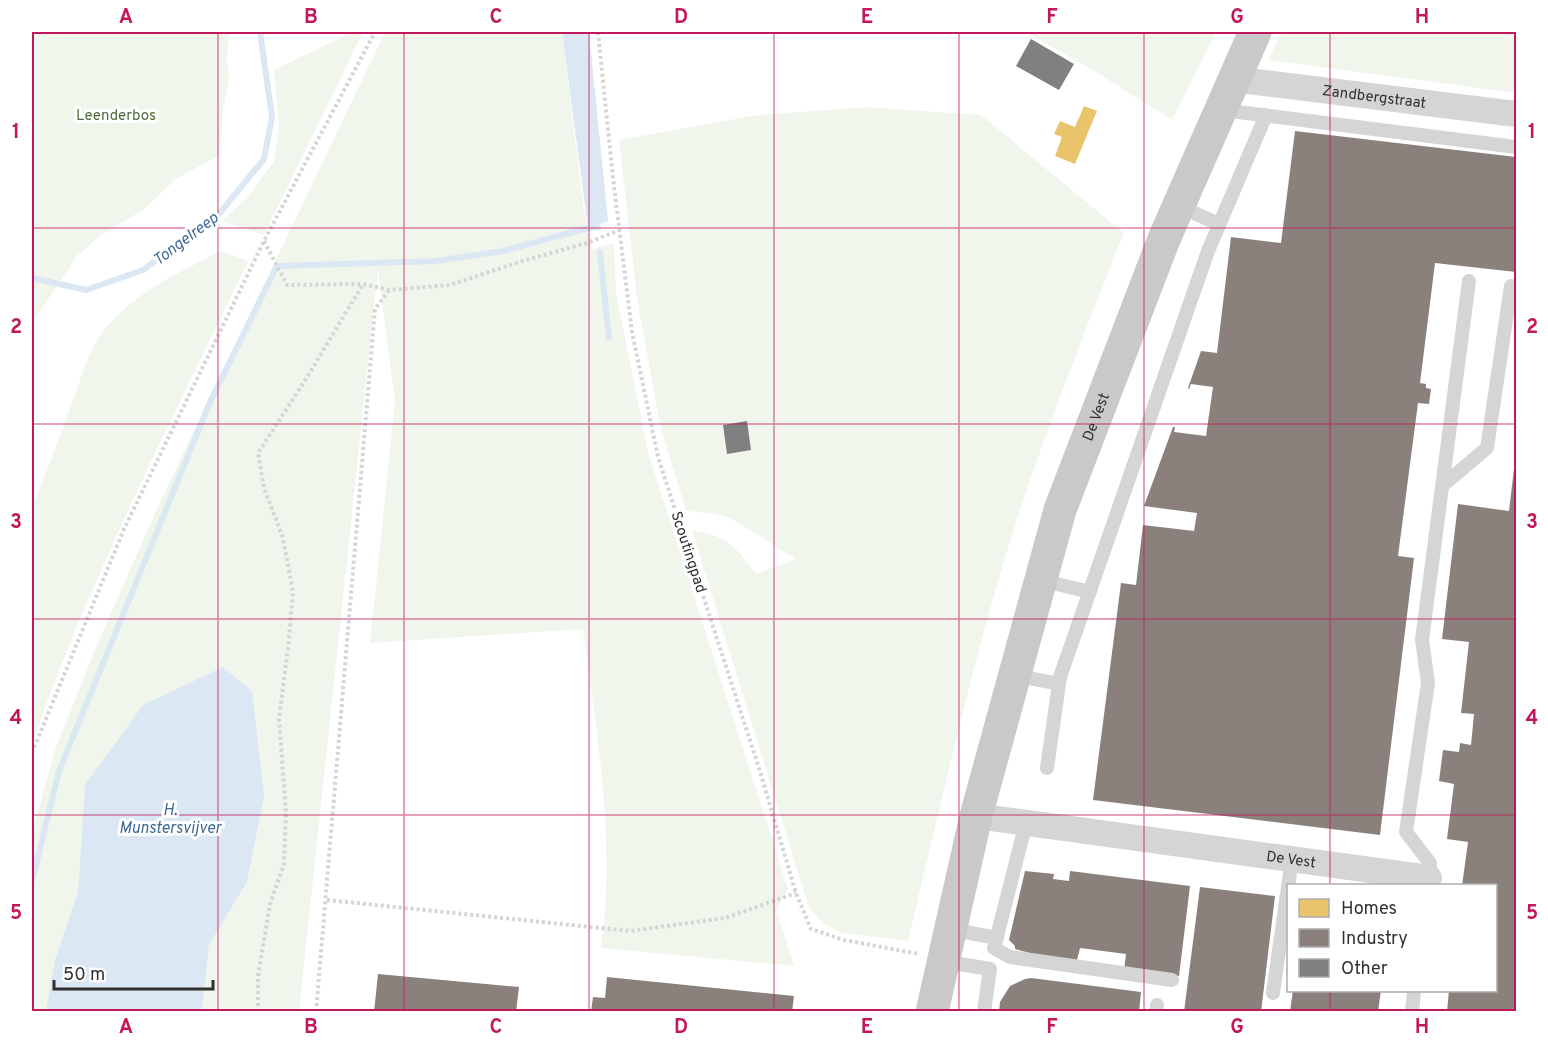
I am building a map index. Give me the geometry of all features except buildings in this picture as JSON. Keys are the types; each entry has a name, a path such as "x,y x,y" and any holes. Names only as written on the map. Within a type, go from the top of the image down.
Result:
{"main road":[{"name":"De Vest","path":"932,1011 976,816 1060,510 1178,206 1255,32"}],"street":[{"name":"Zandbergstraat","path":"1234,76 1248,81 1516,114"},
{"name":"De Vest","path":"976,816 1292,859 1428,881"}],"lane":[{"path":"1220,110 1516,147"},
{"path":"1047,768 1059,684 1090,591 1208,251 1266,115"},
{"path":"1178,206 1220,224"},
{"path":"1428,881 1430,863 1406,832 1428,683 1422,640 1468,281"},
{"path":"1442,486 1487,448 1511,286"},
{"path":"1040,580 1090,591"},
{"path":"1014,675 1059,684"},
{"path":"1026,823 994,948 1010,957 1172,980"},
{"path":"1288,884 1292,859"},
{"path":"1273,993 1287,894"},
{"path":"945,949 997,938"},
{"path":"945,949 990,969 984,1011"},
{"path":"1412,1011 1414,992"}],"path":[{"path":"32,753 124,529 264,241 375,32"},
{"name":"Scoutingpad","path":"598,32 632,332 658,457 759,768 796,893 811,928 844,940 945,949"},
{"path":"264,241 288,285 363,284 389,290 450,285 587,243 620,230"},
{"path":"258,1011 258,976 270,904 284,864 286,812 279,719 293,592 284,538 264,488 258,453 363,284"},
{"path":"316,1011 375,309 389,290"},
{"path":"327,900 630,931 725,918 796,893"}],"green space":[{"name":"Leenderbos","path":"32,32 229,32 227,58 229,80 223,111 220,155 176,179 143,210 101,235 78,255 32,323"},
{"path":"352,32 363,32 264,235 222,221 247,198 274,162 279,128 274,70"},
{"path":"385,32 562,32 583,203 591,249 614,243 616,292 648,452 788,889 776,909 794,966 601,948 605,908 606,828 599,749 583,629 370,643 395,401 378,270 299,1011 202,1011 209,945 247,882 85,785 78,892 55,960 46,1011 32,1012 32,833 55,750 96,647 160,502"},
{"path":"1025,32 1216,32 1172,120 1088,67"},
{"path":"1282,32 1516,32 1516,93 1268,60"},
{"path":"867,107 981,115 1124,233 1049,427 994,594 943,792 908,941 842,933 824,924 809,908 692,531 713,535 730,544 756,574 795,559 731,518 711,513 686,511 660,425 637,298 619,140 757,115"},
{"path":"221,251 248,261 106,560 32,744 32,507 84,369 97,340 121,312 162,282"}],"water":[{"path":"562,32 589,32 608,221 588,228"},
{"name":"H. Munstersvijver","path":"223,667 252,691 264,796 247,882 209,945 202,1011 46,1011 55,960 78,892 85,785 143,705"}],"waterway":[{"name":"Tongelreep","path":"32,278 86,290 143,270 219,214 264,159 272,117 260,32"},
{"path":"32,881 59,771 210,402 277,266 436,261 503,251 598,227"},
{"path":"600,252 609,338"}]}
